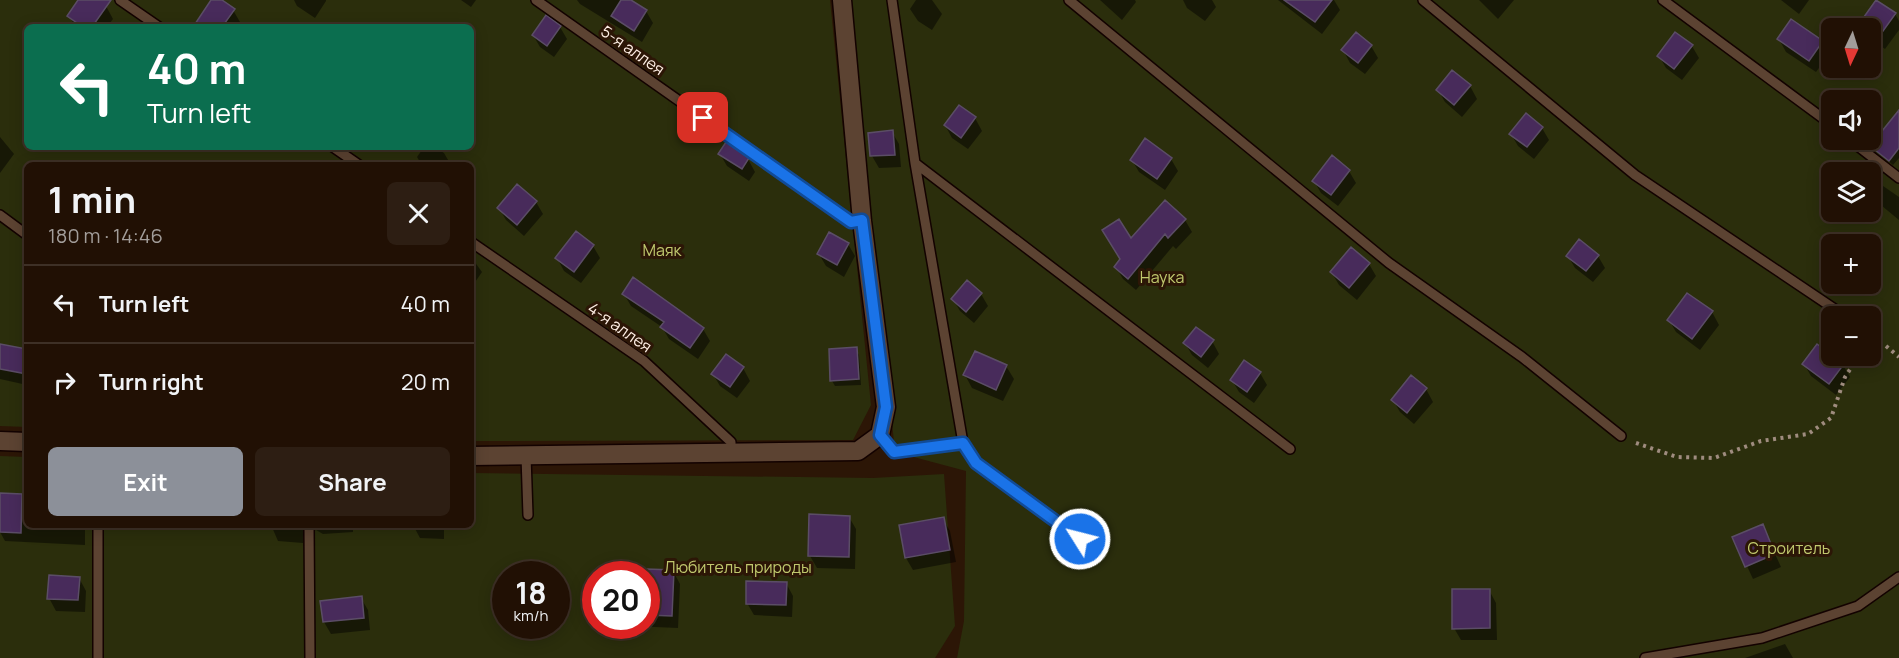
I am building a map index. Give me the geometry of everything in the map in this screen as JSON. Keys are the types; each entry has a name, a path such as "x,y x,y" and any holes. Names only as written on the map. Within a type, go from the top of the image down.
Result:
{"street":[{"path":"474,456 858,451 880,435 886,407 862,220 842,0"},
{"path":"0,441 24,442"}],"lane":[{"path":"120,0 155,24"},
{"name":"5-я аллея","path":"536,0 851,222 862,220"},
{"path":"892,0 915,163 963,443 976,463 1080,539"},
{"path":"1069,0 1389,263 1522,357 1621,436"},
{"path":"1423,0 1635,175 1830,306"},
{"path":"1663,0 1821,117"},
{"path":"338,150 356,162"},
{"path":"1863,150 1899,178"},
{"path":"915,163 1290,449"},
{"path":"0,215 24,233"},
{"name":"4-я аллея","path":"474,244 644,361 731,442 731,454"},
{"path":"880,435 894,452 963,443"},
{"path":"526,456 528,515"},
{"path":"98,528 98,658"},
{"path":"309,528 310,658"},
{"path":"1645,658 1762,638 1858,606 1899,577"}],"path":[{"path":"1621,436 1644,447 1677,458 1714,458 1761,441 1808,434 1831,418 1845,377 1853,366"}],"green space":[{"name":"Маяк","path":"0,0 830,0 871,405 853,440 474,441 474,162 24,162 24,427 0,426"},
{"name":"Наука","path":"850,0 1899,0 1899,658 957,658 964,621 966,471 895,452"},
{"name":"Любитель природы","path":"0,456 24,457 24,528 474,528 474,473 873,478 944,474 955,626 935,658 0,658"}],"building":[{"path":"78,0 111,0 94,24 79,24 67,16"},
{"path":"211,0 222,0 235,9 224,24 195,24"},
{"path":"621,0 631,0 647,10 634,31 611,16"},
{"path":"1284,0 1332,0 1315,22"},
{"path":"1876,0 1896,13 1881,34 1881,18 1863,18"},
{"path":"546,15 561,26 547,46 532,35"},
{"path":"1791,19 1821,40 1821,44 1809,61 1777,39"},
{"path":"1356,32 1372,45 1358,63 1341,50"},
{"path":"1675,32 1693,45 1674,69 1657,56"},
{"path":"1452,70 1471,85 1454,105 1436,90"},
{"path":"959,105 976,117 961,138 944,125"},
{"path":"1899,110 1899,148 1889,161 1875,150 1881,150 1881,132"},
{"path":"1526,113 1543,127 1527,147 1509,134"},
{"path":"893,130 895,155 870,156 868,133"},
{"path":"1145,138 1172,158 1157,179 1130,160"},
{"path":"726,142 749,158 742,169 718,154"},
{"path":"1332,155 1350,170 1331,195 1312,181"},
{"path":"517,184 537,201 517,225 497,208"},
{"path":"1165,200 1186,219 1168,238 1165,234 1128,279 1114,267 1120,259 1102,230 1119,219 1131,238"},
{"path":"576,231 594,245 574,272 555,258"},
{"path":"829,232 849,243 837,265 817,254"},
{"path":"1579,239 1599,255 1586,271 1566,256"},
{"path":"1351,247 1370,263 1349,288 1330,272"},
{"path":"633,277 704,328 690,348 660,327 664,322 622,294"},
{"path":"967,280 982,293 966,312 951,299"},
{"path":"1687,293 1713,311 1692,339 1667,320"},
{"path":"1196,327 1214,340 1201,357 1183,343"},
{"path":"0,344 24,348 24,373 0,369"},
{"path":"1817,344 1821,347 1821,366 1842,366 1829,384 1802,364"},
{"path":"857,347 859,379 830,381 829,349"},
{"path":"975,351 1007,365 996,390 963,375"},
{"path":"726,354 744,367 730,387 711,374"},
{"path":"1244,360 1261,372 1247,392 1230,380"},
{"path":"1411,375 1427,388 1407,413 1391,400"},
{"path":"0,493 22,494 21,533 0,532"},
{"path":"809,514 850,516 849,557 808,556"},
{"path":"944,517 950,550 905,558 899,525"},
{"path":"1763,524 1775,554 1745,567 1732,537"},
{"path":"660,570 674,570 672,616 660,616"},
{"path":"49,575 80,577 78,600 47,599"},
{"path":"746,581 787,582 786,605 746,604"},
{"path":"1452,589 1490,589 1490,628 1452,629"},
{"path":"362,596 364,618 323,622 320,601"}],"route":[{"path":"703,118 851,222 862,220 886,407 880,435 894,452 963,443 976,463 1080,539"}],"park label":[{"name":"Строитель","path":"1789,548"}]}
